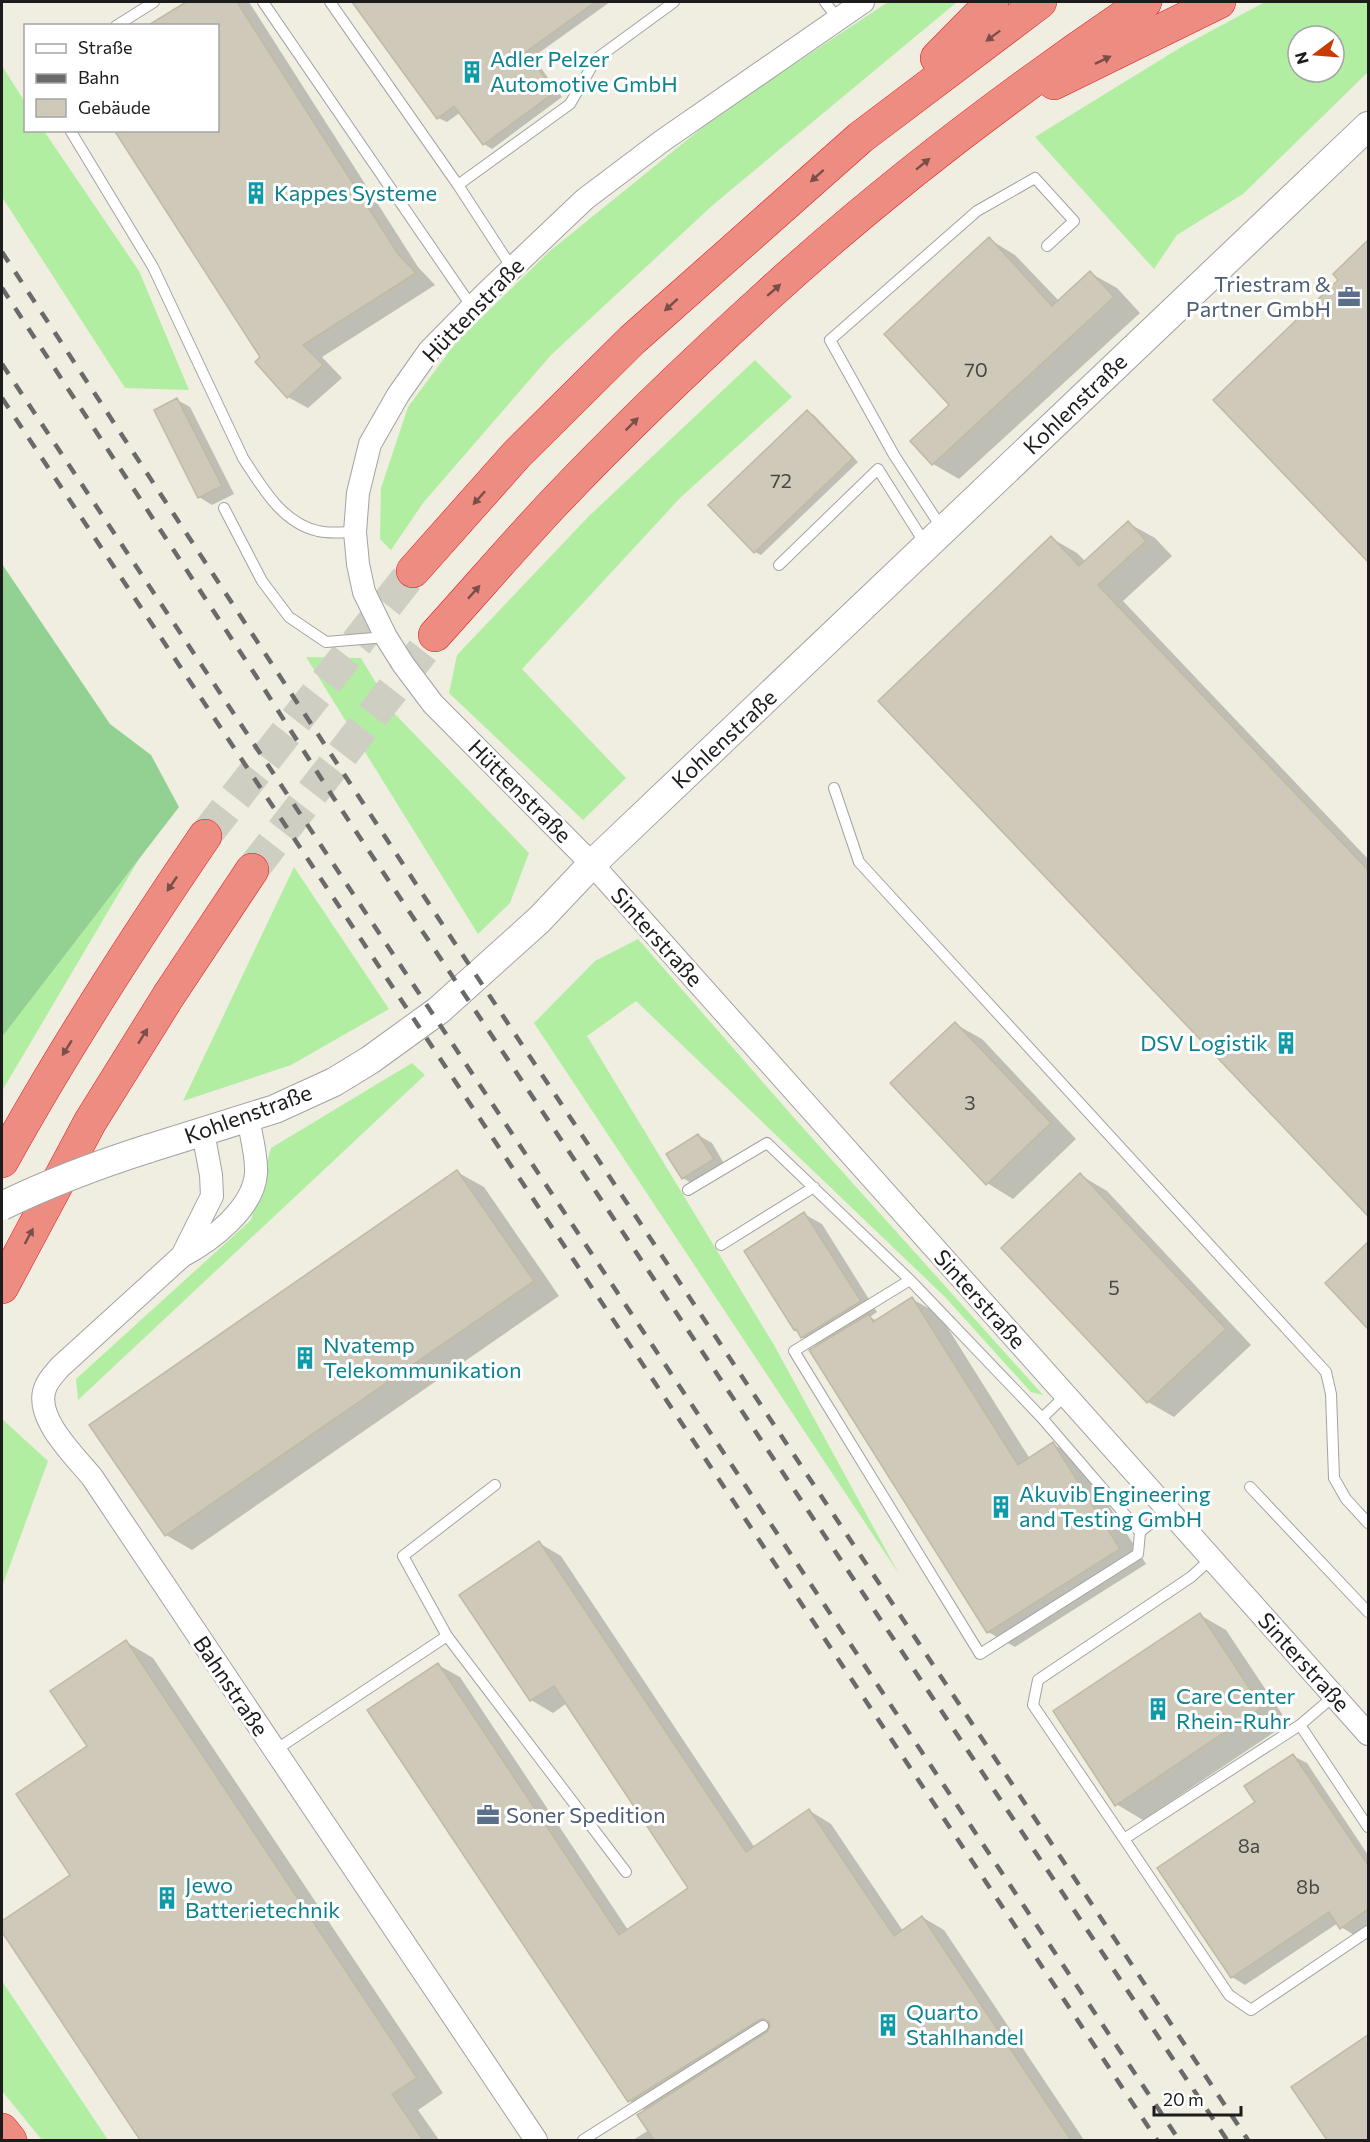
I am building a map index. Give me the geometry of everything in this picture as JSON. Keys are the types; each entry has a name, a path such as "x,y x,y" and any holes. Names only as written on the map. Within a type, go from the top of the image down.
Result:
{"highway":[{"path":"861,137 992,2"},
{"path":"413,571 518,454 632,340 861,137 1040,2"},
{"path":"435,635 550,507 669,387 767,295 860,214 975,123 1067,54 1145,2"},
{"path":"975,123 1219,2"},
{"path":"2,1161 39,1093 124,956 205,836"},
{"path":"2,1287 90,1122 169,995 252,870"},
{"path":"2,2130 10,2140"}],"street":[{"name":"Hüttenstraße","path":"592,864 433,704 386,637 364,592 355,532 358,493 370,444 398,395 429,351 585,199 832,10 863,2"},
{"name":"Kohlenstraße","path":"2,1206 91,1167 275,1109 334,1082 370,1060 439,1010 539,920 592,864 935,538 1365,136"},
{"name":"Sinterstraße","path":"592,864 1368,1734"},
{"name":"Bahnstraße","path":"248,1118 256,1171 254,1190 229,1221 202,1245 182,1256 60,1367 45,1387 43,1406 50,1426 92,1477 536,2140"},
{"name":"Bahnstraße","path":"182,1256 212,1196 212,1175 203,1132"}],"lane":[{"path":"119,24 154,2"},
{"path":"263,2 472,307"},
{"path":"330,2 458,185 512,268"},
{"path":"458,185 570,104 596,59 674,2"},
{"path":"71,132 153,267 243,458 260,484 285,515 318,531 355,532"},
{"path":"935,538 894,455 830,340 977,211 1035,178 1074,221 1047,246"},
{"path":"779,565 878,469 935,538"},
{"path":"224,508 262,581 289,617 326,642 386,637"},
{"path":"834,788 859,862 1326,1372 1331,1394 1334,1478 1346,1499 1368,1523"},
{"path":"688,1190 767,1143 910,1280 1042,1418 1140,1532"},
{"path":"721,1245 814,1187"},
{"path":"910,1280 794,1351 980,1654 1138,1554 1140,1532 1168,1509"},
{"path":"1042,1418 1066,1395"},
{"path":"495,1485 403,1556 447,1636 626,1872"},
{"path":"1250,1487 1368,1612"},
{"path":"1212,1558 1191,1577 1038,1680 1033,1705 1229,1995 1251,2010 1368,1931"},
{"path":"274,1752 447,1636"},
{"path":"1124,1839 1300,1725 1334,1696"},
{"path":"1300,1725 1368,1827"},
{"path":"583,2140 764,2026"}],"green space":[{"path":"888,2 957,2 714,204 551,355 423,503 391,550 380,539 381,488 408,407 457,341 550,251 719,114"},
{"path":"1265,2 1368,2 1368,72 1243,194 1177,235 1154,269 1035,137 1183,46"},
{"path":"2,66 24,100 24,132 45,132 139,271 189,390 125,388 2,197"},
{"path":"755,360 792,397 681,497 522,669 626,778 583,820 449,693 457,655 589,516"},
{"path":"2,564 110,724 151,755 179,807 2,1037"},
{"path":"306,657 361,658 394,713 529,853 510,903 478,934"},
{"path":"139,859 2,1091 2,1037"},
{"path":"294,867 389,1009 291,1065 183,1101"},
{"path":"638,939 795,1119 1043,1395 1031,1392 945,1297 636,1001 587,1036 774,1345 899,1574 534,1023 595,961"},
{"path":"412,1063 425,1075 78,1400 76,1379 251,1220 271,1148"},
{"path":"2,1419 48,1461 2,1587"},
{"path":"2,1981 108,2140 42,2140 2,2091"}],"building":[{"name":"Kappes Systeme","path":"186,2 237,2 398,254 416,273 303,345 323,365 287,398 255,362 260,357 115,132 219,132 219,24 150,24"},
{"name":"Adler Pelzer Automotive GmbH","path":"352,2 595,2 526,52 555,92 483,145 454,106 437,119"},
{"path":"989,237 1052,306 1090,271 1114,297 932,465 910,441 949,405 884,334"},
{"path":"1368,240 1368,562 1213,400 1338,280 1333,274"},
{"path":"177,398 222,486 198,498 154,410"},
{"path":"807,410 853,458 754,553 708,505"},
{"name":"DSV Logistik","path":"1128,521 1146,541 1098,585 1368,870 1368,1216 878,701 1051,536 1079,566"},
{"path":"955,1022 1051,1123 986,1185 890,1083"},
{"path":"698,1134 714,1159 682,1179 666,1154"},
{"name":"Nvatemp Telekommunikation","path":"457,1170 534,1281 165,1536 89,1425"},
{"path":"1080,1173 1226,1329 1147,1403 1001,1248"},
{"path":"804,1212 861,1301 801,1338 744,1251"},
{"path":"1368,1242 1368,1329 1325,1283"},
{"name":"Akuvib Engineering and Testing GmbH","path":"912,1297 1018,1465 1053,1442 1120,1549 987,1633 809,1350 869,1314 873,1322"},
{"name":"Soner Spedition","path":"539,1541 746,1852 809,1809 894,1936 922,1916 1071,2140 654,2140 637,2115 767,2032 769,2022 759,2020 628,2102 367,1710 438,1663 619,1935 688,1888 554,1686 530,1701 459,1595"},
{"name":"Care Center Rhein-Ruhr","path":"1200,1613 1262,1707 1115,1806 1053,1711"},
{"name":"Jewo Batterietechnik","path":"126,1640 417,2078 392,2094 423,2140 140,2140 2,1932 2,1921 70,1875 16,1794 87,1746 50,1691"},
{"path":"1293,1754 1368,1865 1368,1909 1340,1929 1329,1912 1231,1978 1157,1868 1255,1802 1244,1786"},
{"path":"1368,2035 1368,2140 1327,2140 1291,2087"}],"tunnel":[{"path":"205,836 413,571"},
{"path":"252,870 435,635"}],"railway":[{"path":"2,252 454,942 1248,2140"},
{"path":"2,288 333,797 1227,2140"},
{"path":"2,364 1179,2140"},
{"path":"2,398 1157,2140"}],"place":[{"name":"Adler Pelzer Automotive GmbH","path":"472,72"},
{"name":"Kappes Systeme","path":"256,193"},
{"name":"Triestram & Partner GmbH","path":"1349,297"},
{"name":"DSV Logistik","path":"1286,1043"},
{"name":"Nvatemp Telekommunikation","path":"305,1358"},
{"name":"Akuvib Engineering and Testing GmbH","path":"1001,1507"},
{"name":"Care Center Rhein-Ruhr","path":"1158,1709"},
{"name":"Soner Spedition","path":"488,1815"},
{"name":"Jewo Batterietechnik","path":"167,1898"},
{"name":"Quarto Stahlhandel","path":"888,2025"}]}
